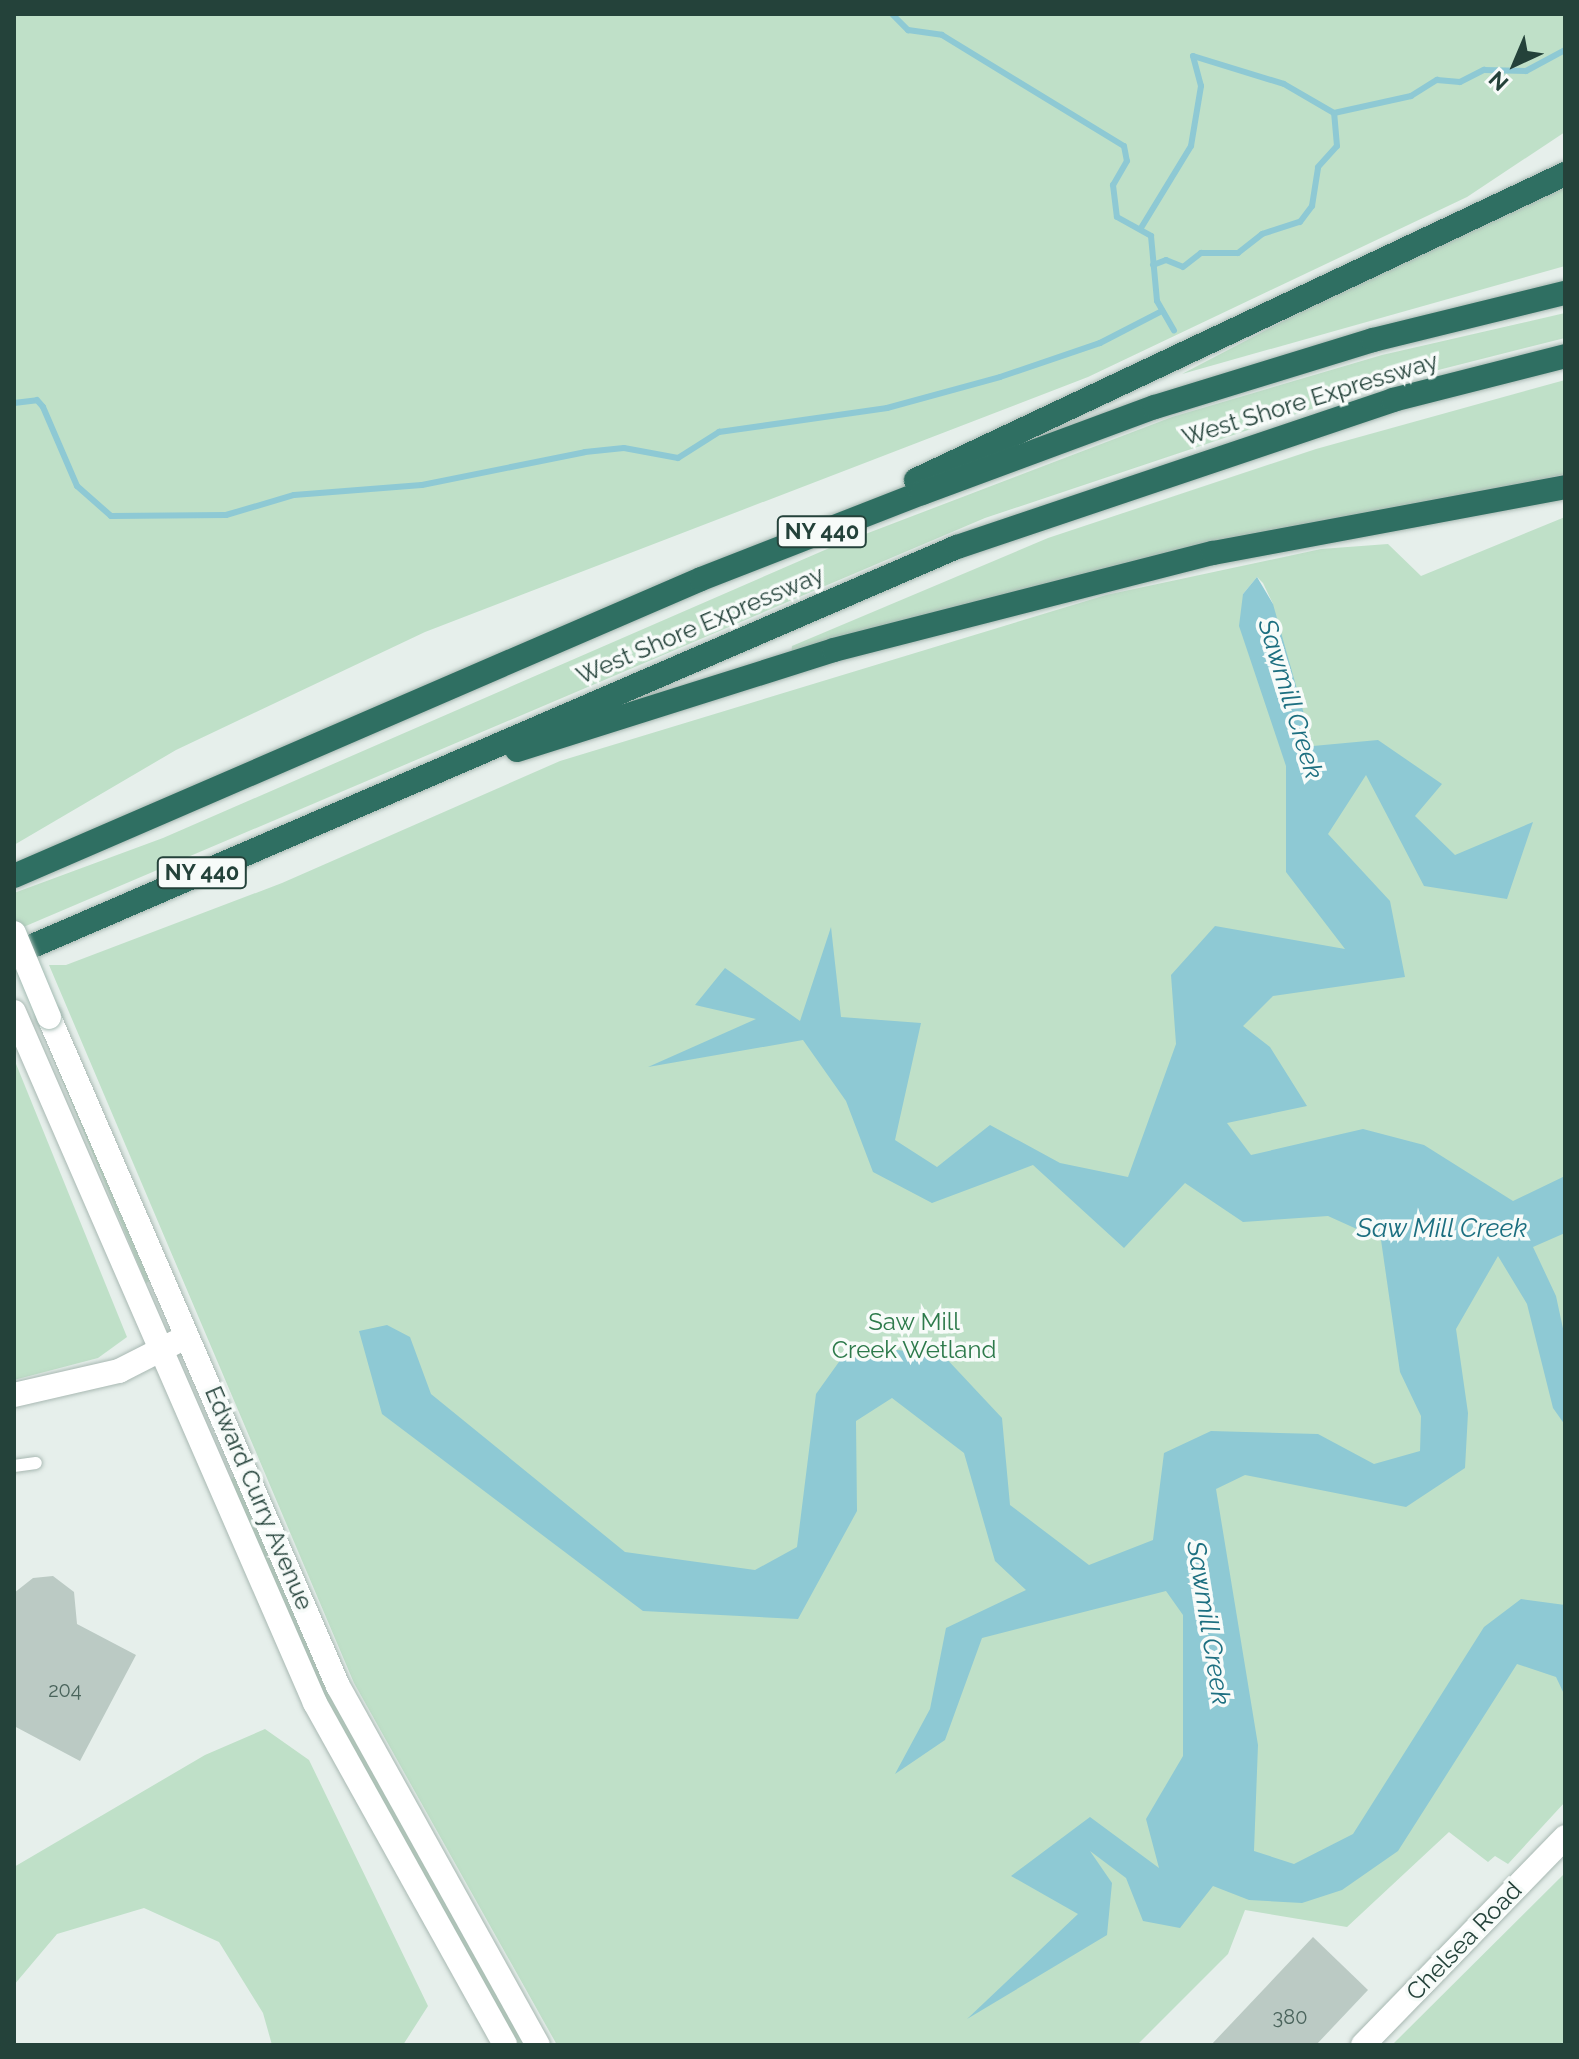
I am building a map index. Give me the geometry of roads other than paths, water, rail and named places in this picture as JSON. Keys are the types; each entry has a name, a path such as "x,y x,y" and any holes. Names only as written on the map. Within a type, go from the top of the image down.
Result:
{"highway":[{"path":"701,579 1565,174"},
{"name":"West Shore Expressway","path":"14,876 701,579 1155,407 1373,340 1565,293"},
{"name":"West Shore Expressway","path":"14,954 957,547 1393,400 1565,356"},
{"path":"389,792 849,646 1213,553 1565,487"}],"street":[{"name":"Edward Curry Avenue","path":"14,933 190,1334 338,1686 538,2045"},
{"name":"Edward Curry Avenue","path":"18,1020 315,1703 505,2045"},
{"path":"14,1395 119,1371 190,1334"},
{"name":"Chelsea Road","path":"1363,2045 1565,1837"}],"lane":[{"path":"14,1466 36,1463"}],"water":[{"name":"Saw Mill Creek","path":"1257,577 1273,604 1313,746 1378,740 1442,784 1415,816 1455,855 1533,822 1507,899 1424,886 1366,775 1328,834 1390,901 1405,977 1273,996 1243,1026 1270,1047 1307,1106 1227,1123 1251,1155 1363,1129 1424,1145 1513,1201 1565,1176 1565,1233 1533,1247 1556,1296 1565,1338 1565,1425 1553,1408 1527,1304 1498,1256 1456,1329 1468,1413 1465,1468 1406,1507 1245,1475 1216,1489 1258,1745 1254,1851 1294,1864 1353,1834 1484,1627 1521,1599 1565,1605 1565,1696 1556,1677 1517,1664 1398,1851 1342,1890 1302,1903 1249,1900 1213,1886 1180,1928 1143,1921 1126,1878 1090,1851 1112,1883 1107,1935 967,2019 1078,1914 1011,1876 1090,1817 1159,1868 1146,1819 1183,1756 1183,1615 1166,1591 982,1638 945,1740 895,1774 930,1709 946,1628 1026,1590 995,1561 964,1453 892,1398 856,1421 857,1511 798,1619 643,1611 382,1414 359,1331 387,1325 410,1337 431,1394 625,1552 755,1570 797,1547 816,1394 851,1345 943,1355 1002,1418 1010,1505 1089,1565 1153,1540 1164,1453 1211,1431 1318,1434 1374,1464 1420,1451 1421,1416 1400,1372 1381,1240 1328,1216 1243,1222 1185,1183 1124,1248 1033,1165 932,1203 873,1172 846,1101 803,1040 648,1067 756,1019 695,1005 725,968 800,1021 831,927 841,1017 921,1023 895,1140 937,1167 990,1125 1060,1163 1128,1177 1176,1044 1171,975 1215,926 1345,949 1286,872 1286,766 1239,626 1243,594"}],"waterway":[{"path":"892,14 908,30 942,35 1124,146 1127,161 1113,185 1117,217 1151,236 1157,301 1174,331"},
{"path":"1141,228 1191,146 1201,86 1193,56 1284,84 1334,113 1411,96 1437,80 1460,82 1484,70 1526,71 1565,50"},
{"path":"1153,265 1166,260 1183,267 1201,253 1238,253 1262,234 1300,222 1312,206 1318,167 1337,146 1334,113"},
{"path":"14,403 37,400 43,407 77,486 111,516 226,515 294,495 422,485 585,452 624,448 678,458 719,432 887,408 1000,377 1100,343 1162,311"}],"water label":[{"name":"Sawmill Creek","path":"1290,699"},
{"name":"Sawmill Creek","path":"1208,1623"}],"park label":[{"name":"Saw Mill Creek Wetland","path":"914,1336"}]}
